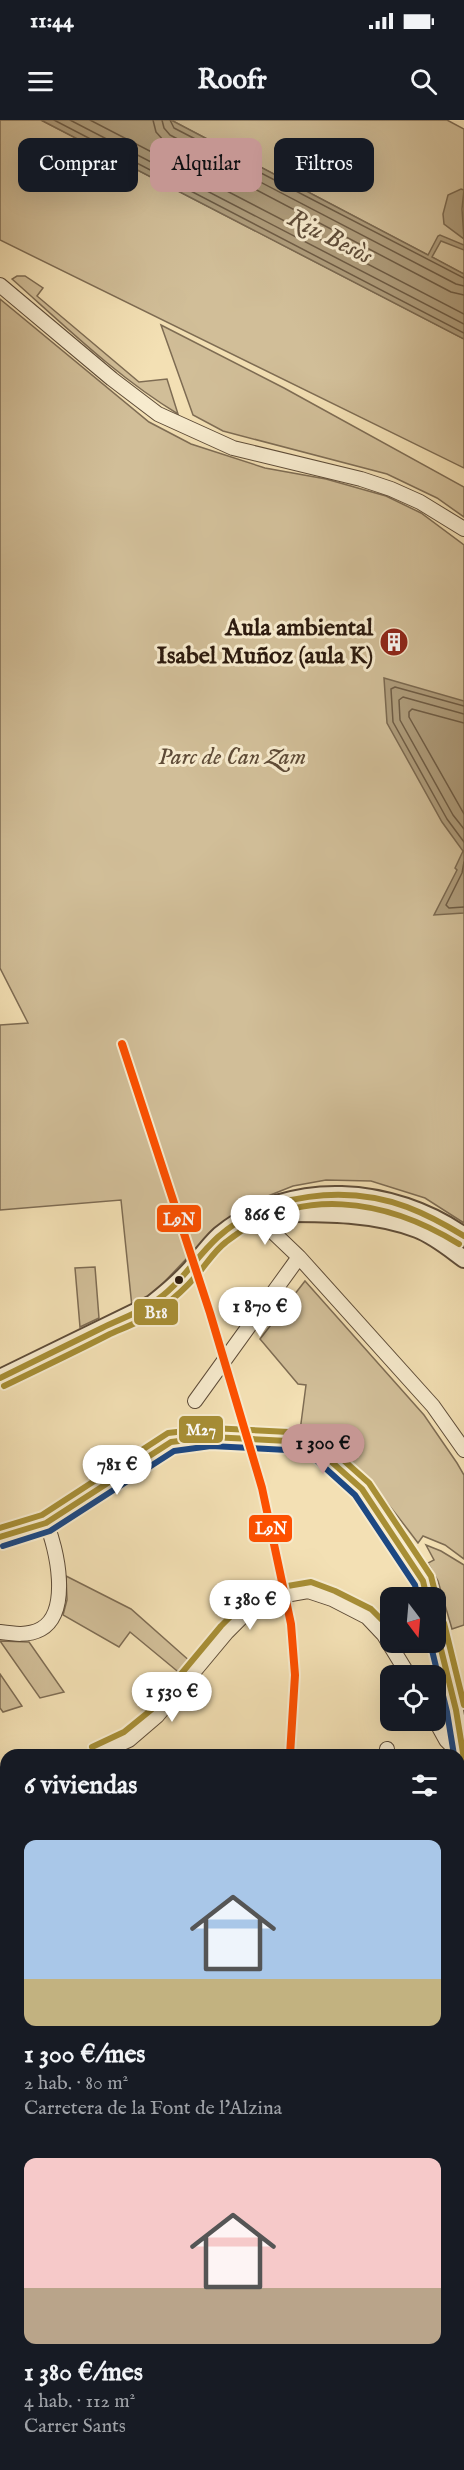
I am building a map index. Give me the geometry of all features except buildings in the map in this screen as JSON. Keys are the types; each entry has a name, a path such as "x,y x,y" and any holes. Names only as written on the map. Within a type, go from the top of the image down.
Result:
{"street":[{"path":"0,285 112,379 158,414 233,448 361,479 391,489 427,506 464,529"},
{"path":"0,1378 152,1304 172,1288 219,1236 253,1213 298,1198 318,1195 358,1196 416,1209 464,1236"},
{"path":"253,1213 299,1257 433,1406 464,1450"},
{"path":"253,1213 338,1214 403,1225 432,1236 464,1259"},
{"path":"195,1401 299,1257"},
{"path":"0,1537 46,1523 171,1442 211,1437 288,1441 317,1449 362,1489 408,1557 424,1587"},
{"path":"0,1632 26,1634 43,1628 54,1615 58,1594 58,1564 56,1547 46,1523"},
{"path":"109,1749 129,1740 157,1716 227,1632 253,1606 274,1597 308,1591 332,1599 367,1617 384,1635 402,1665"},
{"path":"442,1653 456,1710 462,1749"},
{"path":"441,1731 455,1749"}],"green space":[{"path":"0,120 41,120 76,138 18,138 18,192 138,192 138,170 150,176 150,192 180,192 464,339 464,468 0,240"},
{"path":"171,120 447,120 464,129 464,274 308,192 374,192 374,138 274,138 274,174 262,168 262,138 205,138"},
{"path":"25,276 43,288 37,296 139,382 167,379 178,414 134,384 92,350 12,279"},
{"name":"Parc de Can Zam","path":"0,299 149,422 191,444 265,468 326,479 386,496 421,513 464,545 464,1223 425,1198 371,1181 326,1180 293,1186 258,1200 205,1239 152,1295 132,1307 121,1200 0,1210 0,1025 28,1023 0,968"},
{"path":"161,325 284,388 464,487 464,517 437,498 387,474 223,431 193,415"},
{"path":"95,1267 99,1318 80,1327 75,1268"},
{"path":"305,1281 424,1415 464,1475 464,1559 445,1545 423,1536 418,1543 379,1493 353,1466 320,1442 300,1431 306,1385 298,1384 260,1339"},
{"path":"426,1545 464,1565 464,1625 452,1629 446,1608 446,1587 440,1587 428,1563 434,1560"},
{"path":"66,1576 131,1609 192,1663 182,1675 130,1632 119,1647 63,1615 67,1600"},
{"path":"0,1641 29,1642 64,1692 40,1698"},
{"path":"0,1674 22,1706 3,1712 0,1708"}],"water":[{"path":"41,120 171,120 205,138 150,138 150,176 138,170 138,138 76,138"},
{"name":"Riu Besòs","path":"262,168 274,174 274,192 308,192 428,255 440,235 464,245 464,250 441,241 432,257 464,274 464,339 180,192 262,192"},
{"path":"461,189 464,190 462,209 464,239 444,224 443,214 448,195"},
{"path":"384,678 464,701 464,913 434,915 457,870 455,868 463,851 442,822 387,723"}],"transit line":[{"name":"L9N","path":"122,1044 210,1313 262,1488 291,1624 295,1675 290,1749"},
{"path":"0,1378 145,1308 170,1289 218,1237 238,1222 260,1210 284,1202 334,1195 384,1200 422,1213 464,1236"},
{"name":"B18","path":"4,1386 154,1314 187,1285 226,1242 254,1224 283,1212 312,1205 342,1204 372,1208 402,1217 459,1244"},
{"name":"M27","path":"0,1528 42,1515 168,1433 211,1428 289,1432 322,1441 369,1483 431,1576 434,1587"},
{"path":"0,1537 46,1523 171,1442 211,1437 288,1441 317,1449 362,1489 423,1581 424,1587"},
{"path":"3,1546 50,1531 174,1451 211,1446 287,1450 313,1457 355,1495 415,1587"},
{"name":"M27","path":"92,1747 124,1732 151,1710 221,1626 248,1599 270,1589 311,1582 371,1609 380,1618"},
{"name":"M27","path":"446,1631 464,1705"},
{"path":"433,1653 453,1749"},
{"path":"442,1653 456,1710 462,1749"}],"place":[{"name":"Aula ambiental Isabel Muñoz (aula K)","path":"394,642"}]}
